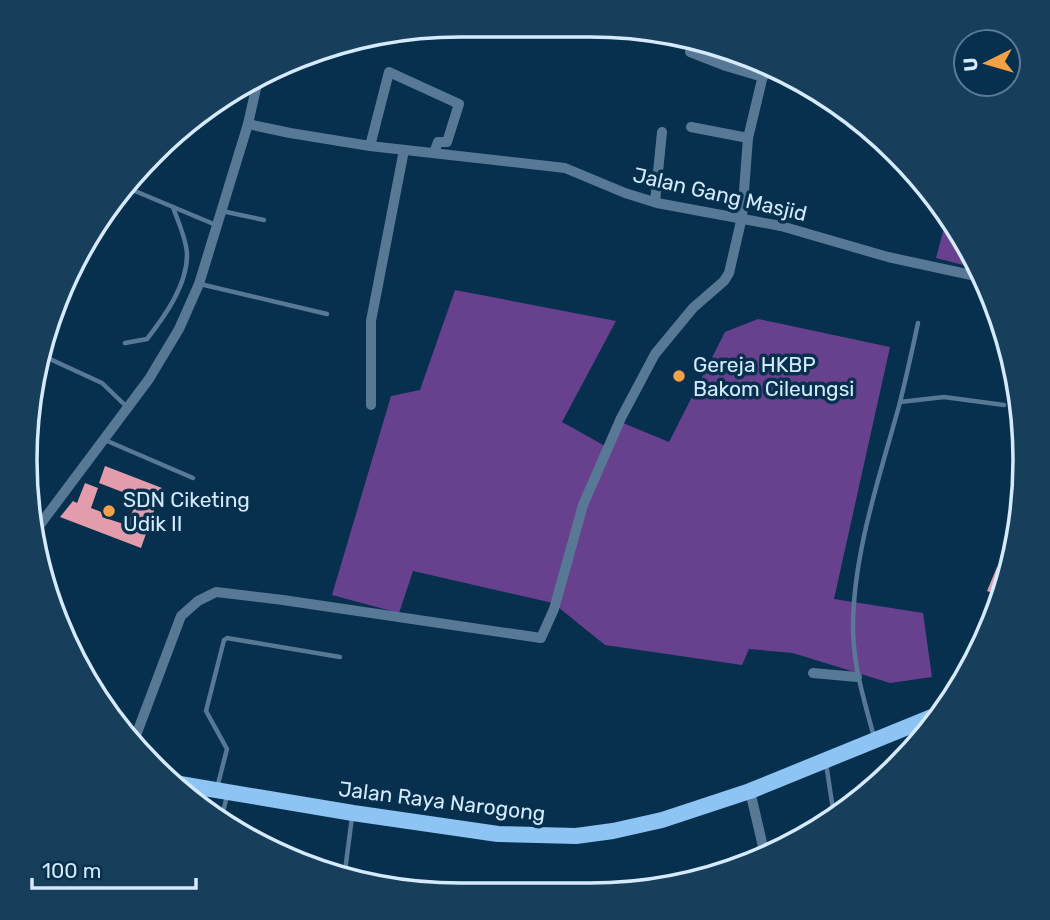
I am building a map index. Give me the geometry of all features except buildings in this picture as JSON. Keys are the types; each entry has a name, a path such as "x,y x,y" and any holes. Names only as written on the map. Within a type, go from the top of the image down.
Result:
{"main road":[{"name":"Jalan Raya Narogong","path":"190,785 498,834 576,835 613,831 662,820 750,791 923,722"}],"street":[{"path":"690,52 726,66 756,71"},
{"path":"370,146 389,72 460,104 447,142 438,142 434,153"},
{"path":"137,733 181,616 198,601 216,592 541,638 554,609 583,505 621,418 655,354 693,308 724,281 729,273 742,217 748,138 764,74"},
{"path":"41,521 149,379 179,329 199,284 248,124 256,89"},
{"name":"Jalan Gang Masjid","path":"248,124 370,146 565,168 625,193 655,202 742,217 888,257 971,275"},
{"path":"691,127 748,138"},
{"path":"655,202 662,132"},
{"path":"371,405 371,321 404,150"},
{"path":"813,673 857,677"},
{"path":"750,791 763,846"}],"lane":[{"path":"134,190 217,226"},
{"path":"125,343 147,339 165,316 181,279 187,258 173,207"},
{"path":"221,210 264,220"},
{"path":"199,284 327,314"},
{"path":"876,741 857,677 853,627 856,589 872,502 900,402 918,323"},
{"path":"49,359 102,383 128,408"},
{"path":"900,402 944,397 1004,405"},
{"path":"105,439 193,478"},
{"path":"222,810 227,748 205,711 223,640 227,638 340,657"},
{"path":"826,762 833,807"},
{"path":"346,868 353,813"}],"shaded area":[{"path":"944,228 966,266 936,258"},
{"path":"455,290 616,321 562,422 605,446 623,423 669,442 725,332 758,319 890,347 834,599 923,613 932,677 890,683 793,653 749,649 742,665 605,645 553,603 413,571 399,613 332,595 391,396 420,390"}],"place":[{"name":"Gereja HKBP Bakom Cileungsi","path":"679,376"},
{"name":"SDN Ciketing Udik II","path":"109,511"}]}
